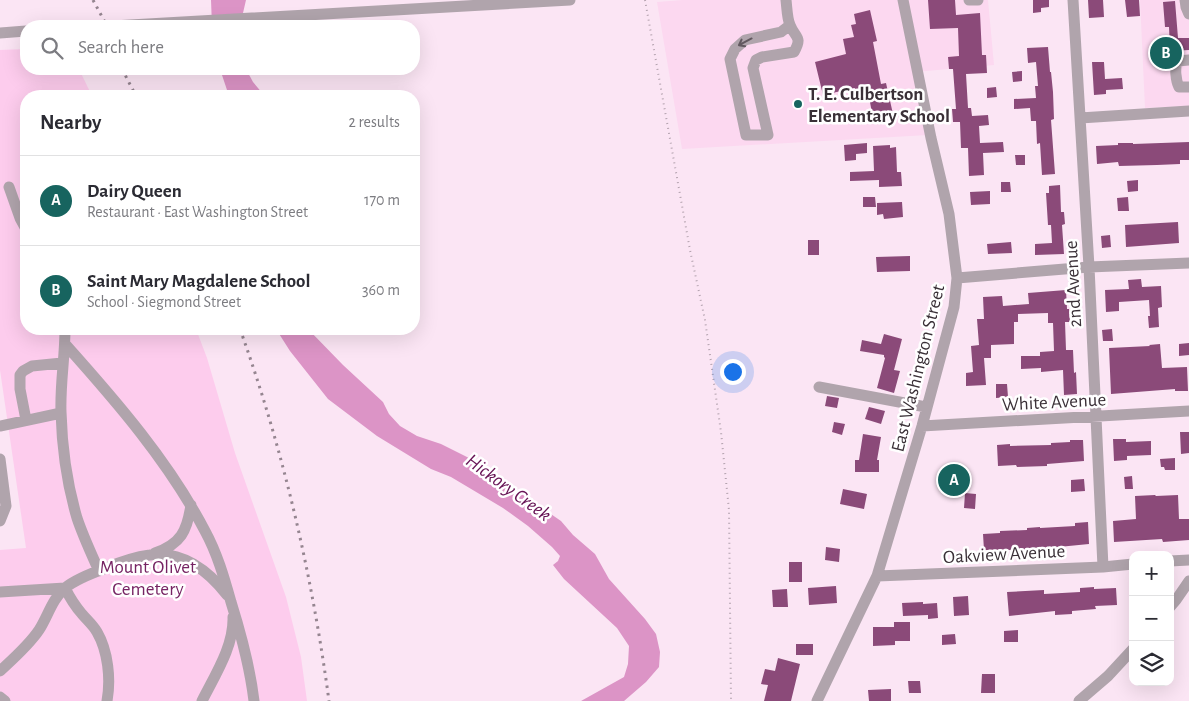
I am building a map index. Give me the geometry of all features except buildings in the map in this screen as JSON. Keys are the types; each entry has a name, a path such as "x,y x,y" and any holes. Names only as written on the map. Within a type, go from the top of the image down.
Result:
{"street":[{"path":"218,20 570,0"},
{"path":"786,0 790,25 797,36 798,44 794,52 762,57 756,60 753,68 768,135 746,135 730,59 735,48 745,40 781,32 790,25"},
{"name":"East Washington Street","path":"817,701 877,576 922,426 954,307 957,278 949,214 902,0"},
{"path":"969,0 978,0"},
{"name":"2nd Avenue","path":"1073,0 1104,567"},
{"path":"1185,0 1189,14"},
{"path":"0,33 20,31"},
{"path":"1189,60 1178,61 1176,64 1177,84 1179,87 1189,86"},
{"path":"1080,118 1189,111"},
{"path":"10,188 20,218"},
{"path":"957,278 1089,267 1189,262"},
{"path":"65,335 62,363 61,413 66,470 77,518 99,570"},
{"path":"65,344 125,413 150,446 191,505 206,532 224,576 241,632 254,701"},
{"path":"26,420 20,389 20,375 22,371 32,366 62,363"},
{"path":"819,386 926,407"},
{"name":"White Avenue","path":"922,426 1189,411"},
{"path":"0,426 61,413"},
{"path":"0,459 6,506 1,521"},
{"path":"0,671 34,638 56,597 65,588 99,570 163,550 178,540 183,533 188,522 191,505"},
{"path":"151,554 166,554 192,563 220,586 231,601 233,626 231,638 202,701"},
{"path":"1174,561 1189,560"},
{"name":"Oakview Avenue","path":"877,576 1129,564"},
{"path":"1174,602 1189,581"},
{"path":"0,592 65,588"},
{"path":"65,588 74,604 97,632 103,647 107,664 109,692 107,701"},
{"path":"1079,701 1108,676 1129,653"},
{"path":"0,697 5,701"}],"path":[{"path":"645,0 690,250 705,320 721,432 729,510 731,701"}],"shaded area":[{"name":"T. E. Culbertson Elementary School","path":"683,0 988,0 994,65 915,72 928,135 682,149 657,2"},
{"path":"1140,0 1189,0 1189,106 1145,108"}],"green space":[{"name":"Mount Olivet Cemetery","path":"20,49 20,75 82,75 89,90 20,90 20,335 198,335 235,453 286,597 301,657 307,701 0,701 0,550 26,548 0,370 0,50"}],"water":[{"path":"211,0 246,0 241,20 212,20"},
{"path":"222,75 249,75 260,90 227,90"},
{"name":"Hickory Creek","path":"280,335 314,335 383,402 389,414 400,426 417,436 441,444 487,467 497,477 561,521 573,535 595,554 609,579 656,634 660,652 659,667 646,682 624,701 581,701 624,677 628,664 629,646 617,628 564,579 553,565 560,556 528,526 503,508 451,477 431,469 377,436 328,399"}],"railway":[{"path":"93,0 104,20"},
{"path":"125,75 133,90"},
{"path":"242,335 270,420 294,512 314,606 329,701"}],"place":[{"name":"Saint Mary Magdalene School","path":"1166,53"},
{"name":"T. E. Culbertson Elementary School","path":"798,104"},
{"name":"Dairy Queen","path":"954,480"}]}
